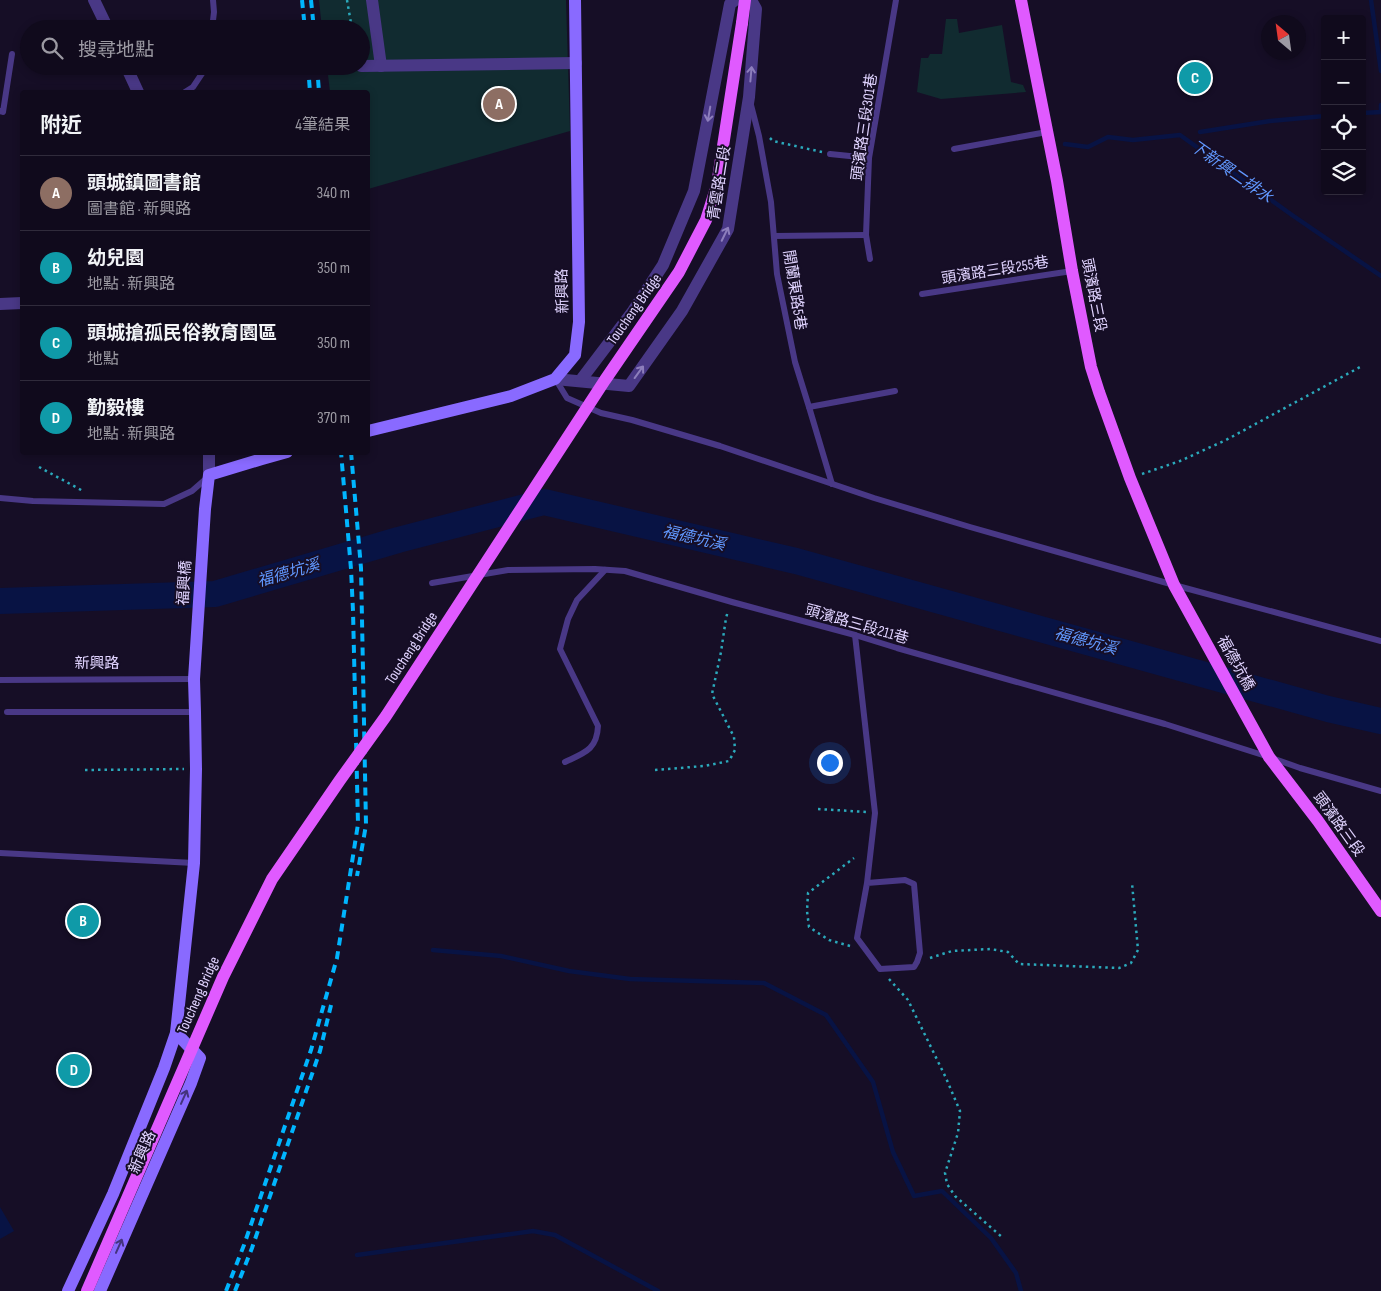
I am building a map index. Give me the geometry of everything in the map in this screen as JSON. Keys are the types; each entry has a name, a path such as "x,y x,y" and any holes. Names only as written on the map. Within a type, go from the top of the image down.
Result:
{"main road":[{"name":"Toucheng Bridge","path":"87,1291 222,977 272,879 386,716 605,380 679,272 706,220 717,185 745,0"},
{"name":"頭濱路三段","path":"1021,0 1091,367 1130,478 1174,585"},
{"name":"福德坑橋","path":"1174,585 1269,757"},
{"name":"頭濱路三段","path":"1269,757 1318,821 1381,911"}],"street":[{"path":"94,0 104,20"},
{"path":"372,0 381,66"},
{"name":"新興路","path":"370,431 512,396 555,379 575,355 579,322 575,0"},
{"name":"青雲路二段","path":"580,381 632,311 663,265 694,192 730,4 735,0"},
{"name":"青雲路二段","path":"555,379 629,386 682,311 728,229 749,97 756,9 751,0"},
{"path":"370,66 576,63"},
{"path":"130,75 137,90"},
{"path":"0,304 20,303"},
{"path":"209,455 209,475 276,455"},
{"name":"福興橋","path":"195,659 209,475"},
{"name":"新興路","path":"68,1291 113,1194 164,1068 176,1033 194,863 196,769 195,659"},
{"name":"新興路","path":"100,1291 191,1083 200,1058 176,1033"}],"lane":[{"path":"213,0 213,20"},
{"name":"頭濱路三段301巷","path":"870,259 866,235 869,158 896,0"},
{"path":"0,111 3,112 12,54"},
{"path":"188,90 193,87 201,75"},
{"name":"開蘭東路5巷","path":"749,97 759,136 771,202 777,274 793,353 832,484"},
{"path":"954,149 1047,132"},
{"path":"830,154 869,158"},
{"path":"774,236 866,235"},
{"name":"頭濱路三段255巷","path":"922,294 1072,271"},
{"path":"555,379 567,398 601,413 632,420 720,446 832,484 960,524 1381,641"},
{"path":"809,407 894,391"},
{"path":"0,498 33,501 164,504 192,491 209,475"},
{"name":"頭濱路三段211巷","path":"432,584 508,570 625,570 1165,724 1300,768 1381,791"},
{"path":"565,762 587,752 598,736 598,726 560,649 568,619 577,600 605,570"},
{"path":"855,635 875,813 867,882 857,938 880,969 914,967 920,953 914,884 905,880 867,882"},
{"name":"新興路","path":"0,680 194,679"},
{"path":"7,712 195,712"},
{"path":"0,853 194,863"}],"path":[{"path":"347,0 350,20"},
{"path":"768,136 773,142 830,154"},
{"path":"1130,478 1180,461 1226,440 1362,366"},
{"path":"39,466 83,491"},
{"path":"655,770 704,766 729,760 734,750 734,737 712,694 726,618 732,602"},
{"path":"85,770 196,769"},
{"path":"818,809 875,813"},
{"path":"854,858 808,893 807,911 809,927 829,940 866,950"},
{"path":"917,962 952,951 990,949 1008,952 1020,964 1119,968 1125,966 1130,963 1138,950 1132,883"},
{"path":"880,969 908,1000 960,1111 958,1133 945,1173 947,1184 955,1196 1002,1238"}],"green space":[{"path":"319,0 566,0 570,131 370,188 370,90 330,90 328,75 370,75 370,20 321,20"},
{"path":"946,19 957,19 959,33 1002,25 1011,82 1023,85 1026,92 941,99 917,92 921,58 928,58 930,54 942,54"}],"shaded area":[{"path":"0,1207 14,1231 0,1239"}],"waterway":[{"path":"1371,0 1381,71"},
{"path":"1366,113 1381,112 1381,105"},
{"path":"1200,132 1270,121 1321,116"},
{"name":"下新興二排水","path":"1065,144 1088,147 1108,137 1133,140 1180,135 1381,276"},
{"name":"福德坑溪","path":"0,601 215,594 398,540 544,502 796,561 1328,709 1381,721"},
{"path":"433,950 501,956 569,971 630,979 764,983 826,1015 873,1082 893,1152 914,1196 942,1191 991,1238 1016,1273 1021,1291"},
{"path":"357,1255 533,1231 555,1235 658,1291"}],"railway":[{"path":"302,0 304,20"},
{"path":"311,0 313,20"},
{"path":"309,75 310,90"},
{"path":"318,75 319,90"},
{"path":"226,1291 244,1245 311,1050 337,958 358,824 353,611 341,455"},
{"path":"351,455 361,568 366,825 357,876"},
{"path":"235,1291 252,1248 320,1051 332,1001"}],"place":[{"name":"頭城搶孤民俗教育園區","path":"1195,78"},
{"name":"頭城鎮圖書館","path":"499,104"},
{"name":"幼兒園","path":"83,921"},
{"name":"勤毅樓","path":"74,1070"}]}
